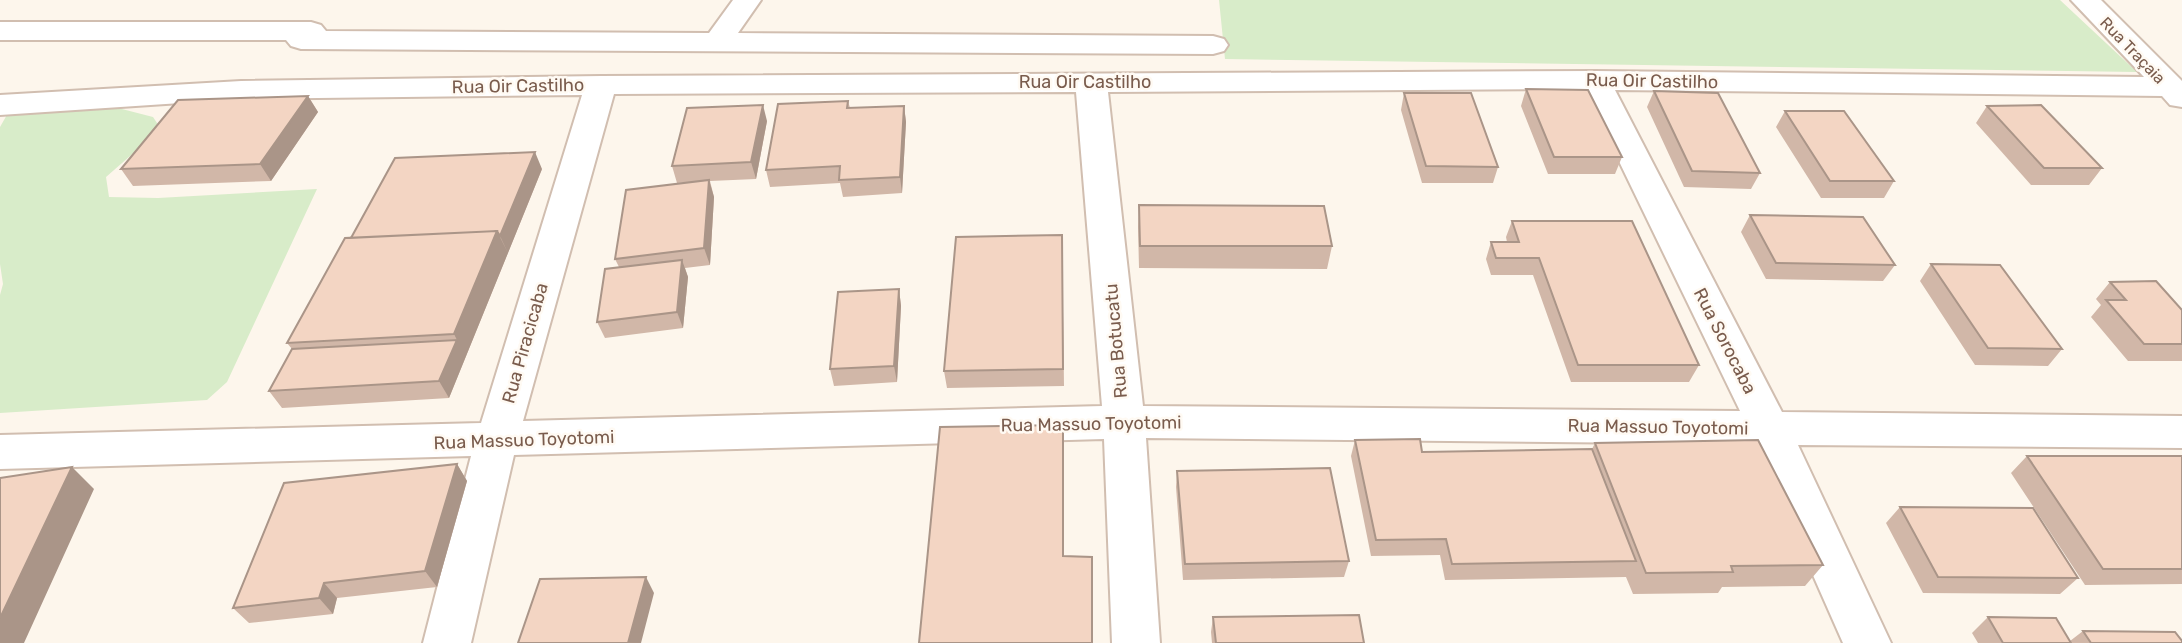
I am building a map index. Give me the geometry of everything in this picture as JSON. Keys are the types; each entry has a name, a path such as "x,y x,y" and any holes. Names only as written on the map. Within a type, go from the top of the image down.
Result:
{"street":[{"path":"717,43 747,0"},
{"name":"Rua Traçaia","path":"2085,0 2176,93"},
{"path":"0,31 717,43 1213,45"},
{"name":"Rua Oir Castilho","path":"0,105 227,90 1091,82 1595,80 2176,93"},
{"name":"Rua Sorocaba","path":"1595,80 1769,428 1867,643"},
{"name":"Rua Botucatu","path":"1091,82 1124,422 1136,643"},
{"name":"Rua Piracicaba","path":"447,643 496,441 601,85"},
{"name":"Rua Massuo Toyotomi","path":"0,452 496,441 1124,422 2182,432"}],"green space":[{"path":"1219,0 2060,0 2137,72 1225,59"},
{"path":"118,108 153,117 161,129 106,177 109,197 158,198 317,189 227,382 207,400 0,413 0,295 3,284 0,264 0,127 8,113"}],"building":[{"path":"1526,89 1588,90 1622,157 1554,157"},
{"path":"1654,91 1718,93 1760,173 1692,171"},
{"path":"1404,93 1471,93 1498,167 1426,166"},
{"path":"308,96 260,164 121,169 178,100"},
{"path":"848,101 847,108 904,106 900,177 839,180 840,166 766,170 778,104"},
{"path":"763,105 751,162 672,166 687,108"},
{"path":"2041,105 2102,168 2044,168 1987,106"},
{"path":"1785,111 1844,111 1894,181 1830,181"},
{"path":"535,152 500,236 497,231 351,238 395,158"},
{"path":"709,180 704,248 615,259 626,190"},
{"path":"1139,205 1324,206 1332,246 1140,246"},
{"path":"1750,215 1863,217 1895,265 1776,263"},
{"path":"1512,221 1632,221 1699,365 1578,365 1539,258 1496,258 1491,242 1519,242"},
{"path":"497,231 454,334 287,343 345,238"},
{"path":"1062,235 1063,369 944,371 956,237"},
{"path":"682,260 677,312 597,322 605,269"},
{"path":"1931,264 2000,265 2062,349 1988,348"},
{"path":"2156,281 2182,310 2182,344 2144,344 2106,300 2126,300 2110,282"},
{"path":"899,289 894,366 830,369 838,292"},
{"path":"457,340 439,381 269,391 292,349"},
{"path":"1063,425 1063,556 1092,557 1092,643 919,643 940,427"},
{"path":"1420,439 1422,452 1592,449 1636,561 1452,564 1446,539 1376,540 1355,440"},
{"path":"1758,440 1823,565 1731,566 1733,572 1646,573 1595,443"},
{"path":"2027,456 2182,456 2182,569 2103,569"},
{"path":"457,464 425,571 324,583 319,598 233,608 284,483"},
{"path":"72,467 0,618 0,478"},
{"path":"1330,468 1349,561 1185,564 1177,471"},
{"path":"1900,507 2033,508 2078,578 1938,577"},
{"path":"646,577 628,643 518,643 540,579"},
{"path":"1359,615 1364,643 1216,643 1213,617"},
{"path":"1988,617 2056,618 2071,643 2003,643"},
{"path":"2083,631 2175,632 2182,643 2091,643"}]}
